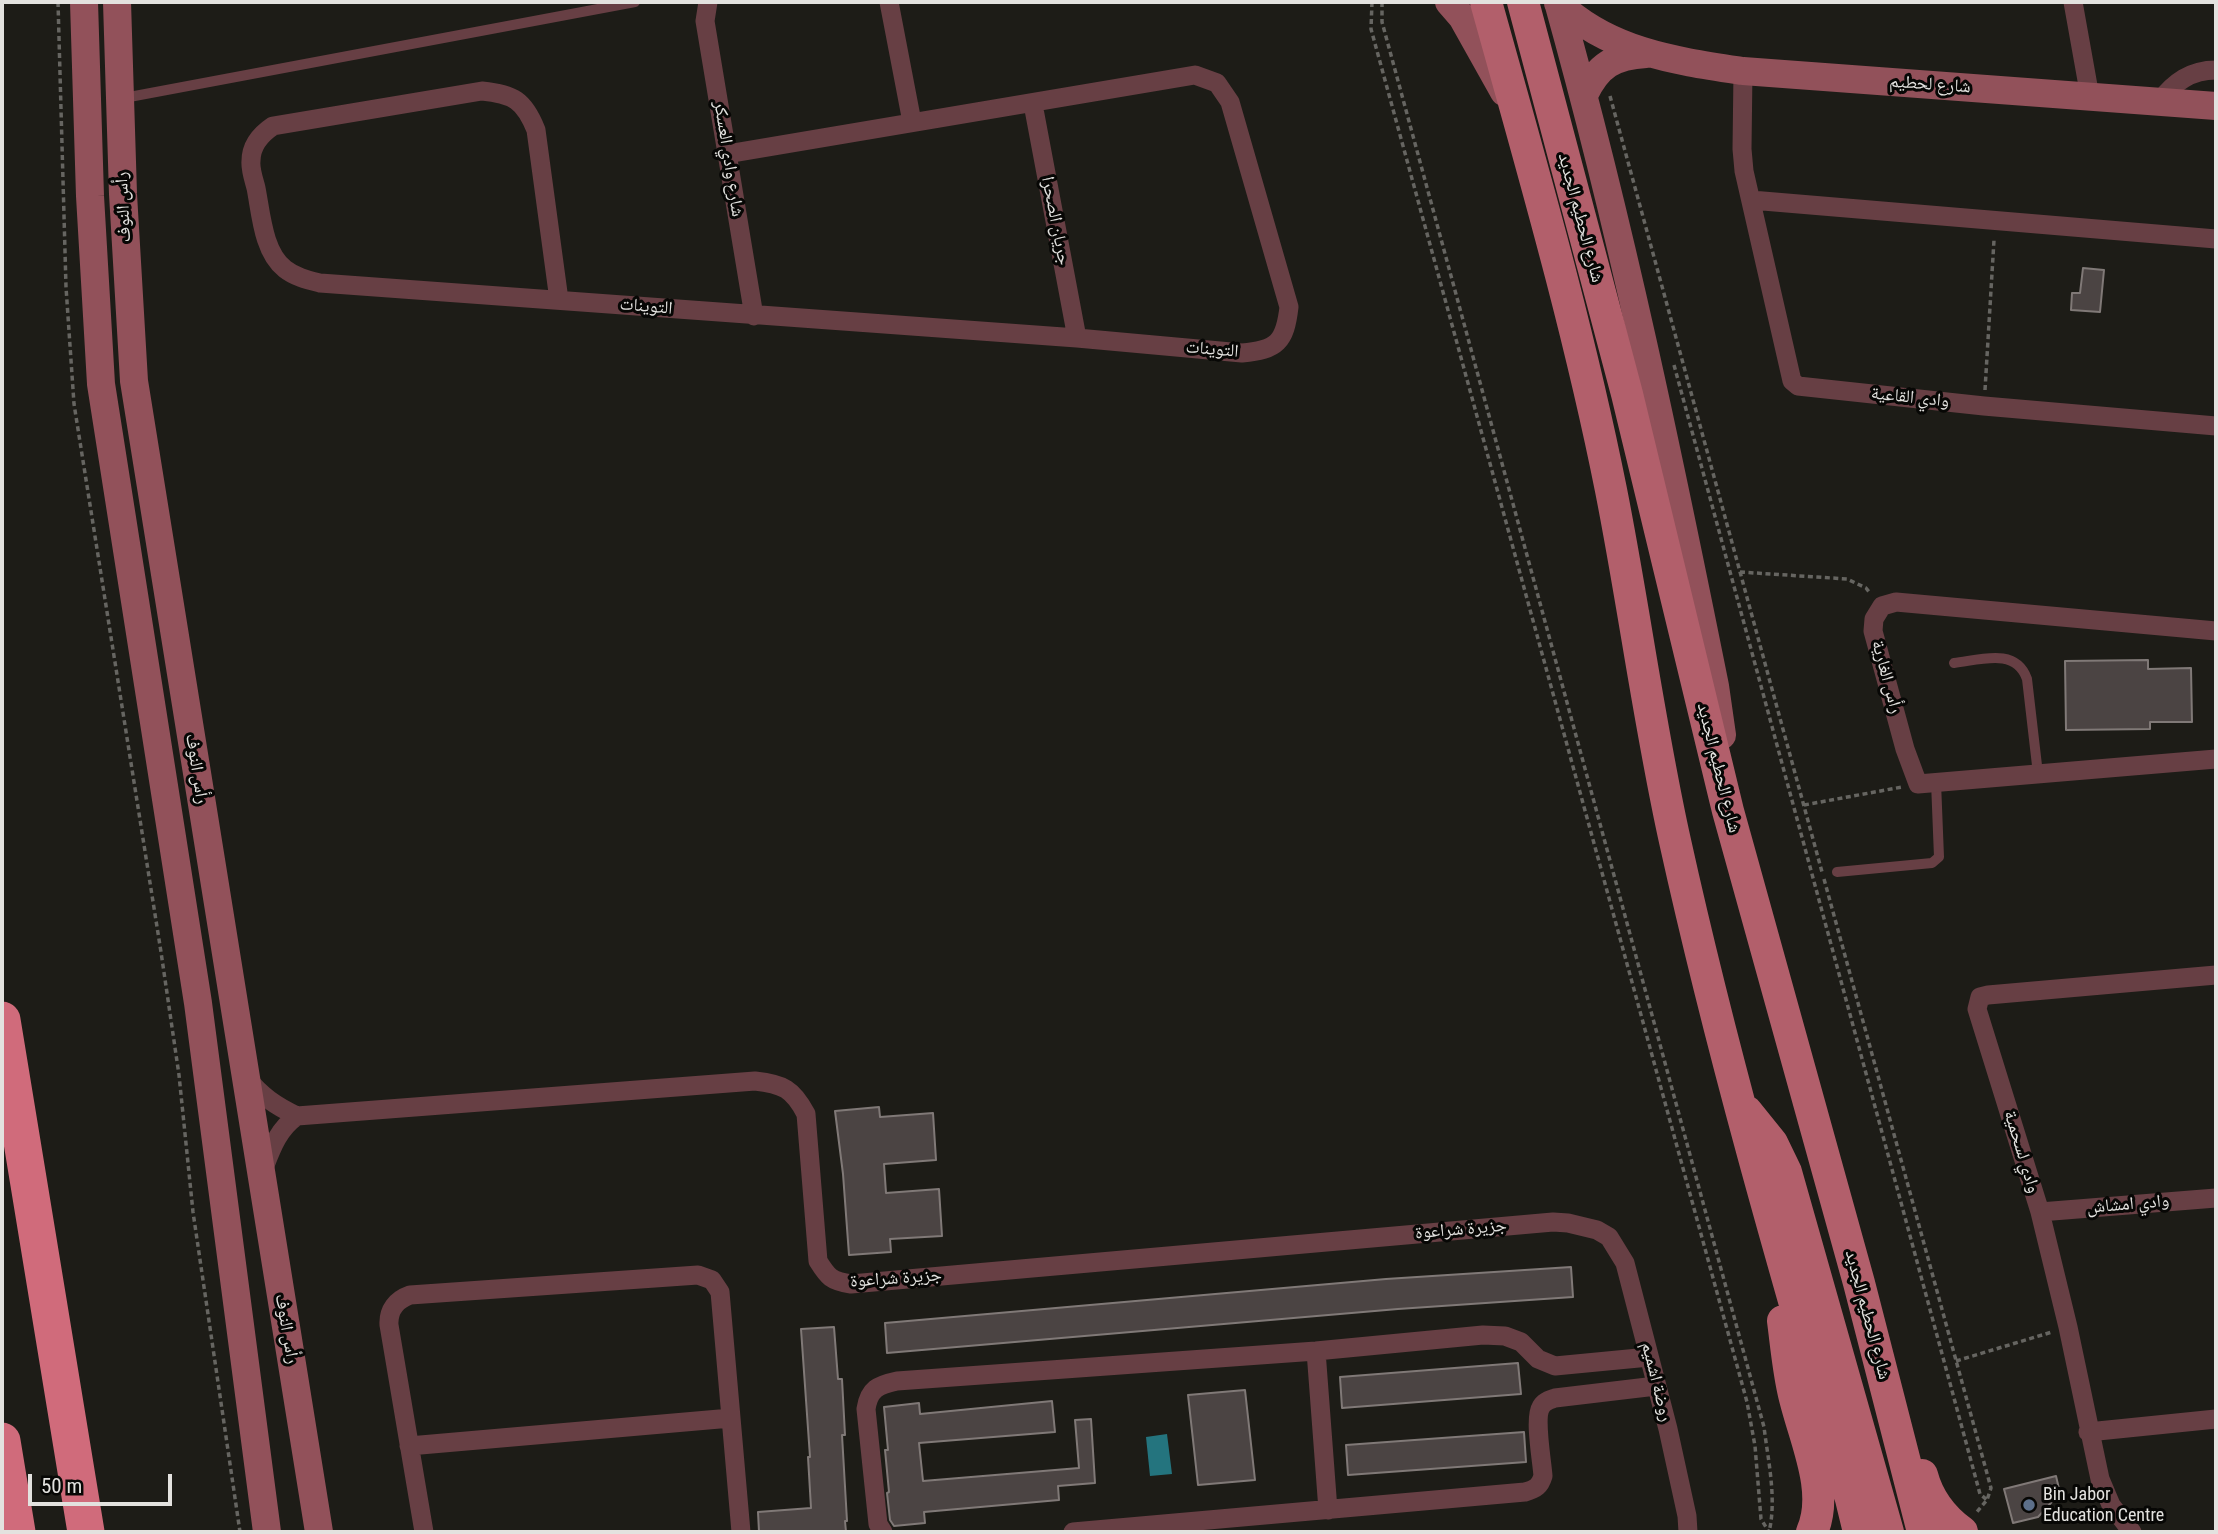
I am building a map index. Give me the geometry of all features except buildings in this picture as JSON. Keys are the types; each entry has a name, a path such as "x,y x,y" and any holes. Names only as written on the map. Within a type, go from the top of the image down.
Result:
{"highway":[{"path":"2,1020 86,1532"},
{"path":"2,1441 17,1532"}],"main road":[{"name":"شارع الحطيم الجديد","path":"1486,2 1552,240 1589,389 1616,515 1672,826 1766,1205 1852,1499 1859,1532"},
{"name":"شارع الحطيم الجديد","path":"1523,2 1627,394 1728,811 1859,1283 1923,1532"},
{"path":"1741,1106 1772,1143 1786,1172 1888,1532"},
{"path":"1766,1205 1793,1390 1820,1494 1818,1514 1812,1532"},
{"path":"1859,1283 1880,1328 1924,1483 1935,1505 1949,1523 1962,1532"}],"street":[{"name":"رأس النوف","path":"84,2 90,196 101,384 198,1003 267,1532"},
{"name":"رأس النوف","path":"117,2 123,194 134,381 319,1532"},
{"name":"شارع وادي العسكر","path":"708,2 705,22 754,316"},
{"path":"889,2 912,122"},
{"path":"1450,2 1462,17 1517,115"},
{"path":"1558,2 1596,92 1715,687 1728,811"},
{"name":"شارع لحطيم","path":"1558,2 1600,35 1646,54 1743,71 2216,106"},
{"path":"2073,2 2090,97"},
{"name":"شارع لحطيم","path":"1596,92 1597,73 1610,62 1626,55 1646,54"},
{"path":"2159,102 2169,89 2193,73 2216,69"},
{"name":"وادي القاعية","path":"1743,71 1744,171 1792,381 1798,386 1984,406 2216,426"},
{"name":"التوينات","path":"559,300 536,130 530,115 520,102 504,93 482,91 274,126 261,134 254,145 250,161 273,256 284,269 301,278 320,283 1077,338 1242,353 1263,351 1280,342 1287,327 1289,307 1230,102 1217,83 1195,75 727,154"},
{"name":"جريان الصحرا","path":"1033,104 1077,338"},
{"path":"1751,200 2216,239"},
{"path":"1882,606 1895,602 2216,631"},
{"name":"رأس الغارية","path":"1882,606 1874,620 1874,631 1905,749 1927,783"},
{"path":"1927,783 2216,759"},
{"name":"وادي لسحمية","path":"2132,1532 2111,1505 2100,1479 2040,1212 1977,1009 1980,997 2216,975"},
{"path":"246,1076 267,1100 298,1116 285,1125 275,1139 260,1177"},
{"name":"جزيرة شراعوة","path":"298,1116 755,1081 773,1083 793,1095 806,1114 818,1261 828,1277 851,1284 1553,1222 1583,1225 1609,1237"},
{"name":"وادي امشاش","path":"2040,1212 2216,1198"},
{"name":"روضة اشميم","path":"1609,1237 1619,1249 1625,1263 1687,1516 1688,1532"},
{"path":"424,1532 389,1318 394,1306 410,1295 698,1275 705,1276 720,1292 741,1532"},
{"path":"883,1532 878,1524 866,1409 872,1391 881,1384 1316,1351 1483,1335 1505,1336 1521,1342 1538,1359 1555,1366 1649,1357"},
{"path":"1316,1351 1328,1510"},
{"path":"1073,1532 1534,1490 1543,1476 1538,1418 1540,1408 1545,1402 1555,1398 1656,1386"},
{"path":"410,1447 731,1418"},
{"path":"2088,1433 2216,1419"}],"lane":[{"path":"120,98 635,2"},
{"path":"1954,663 2009,658 2024,670 2038,774"},
{"path":"1837,872 1932,863 1939,858 1927,783"}],"path":[{"path":"58,2 67,299 74,404 162,951 194,1212 240,1532"},
{"path":"1372,2 1371,29 1746,1402 1755,1446 1761,1519 1769,1532"},
{"path":"1382,2 1382,22 1764,1427 1770,1474 1772,1518 1769,1532"},
{"path":"1596,92 1613,104 1991,1488 1987,1500 1980,1494 1673,363"},
{"path":"1984,406 1995,220"},
{"path":"1740,572 1847,579 1866,588 1882,606"},
{"path":"1804,805 1927,783"},
{"path":"1956,1361 2068,1328"}],"water":[{"path":"1167,1434 1172,1474 1150,1476 1146,1437"}],"place":[{"name":"Bin Jabor Education Centre","path":"2029,1505"}]}
